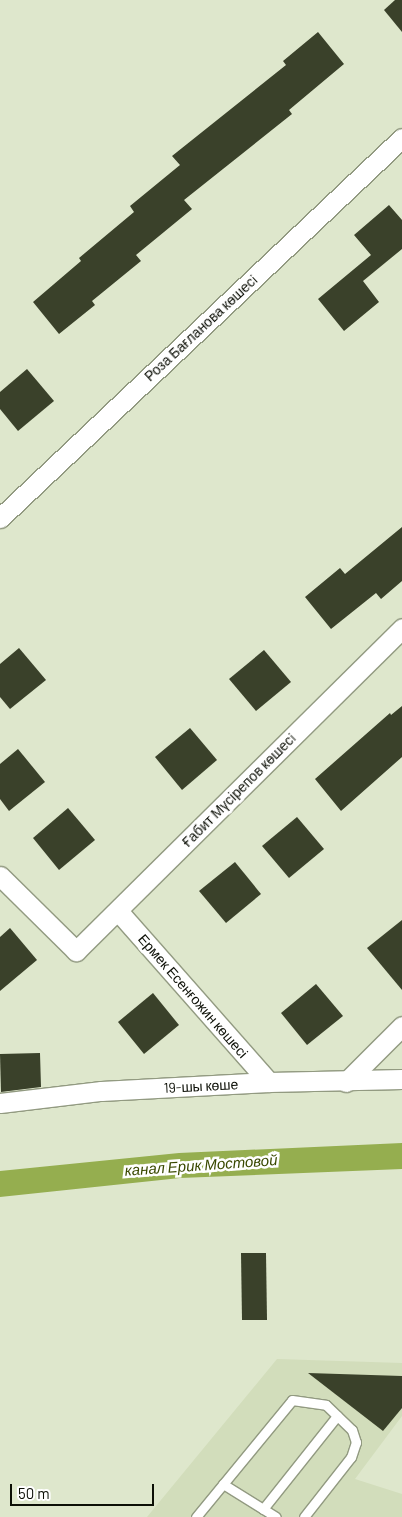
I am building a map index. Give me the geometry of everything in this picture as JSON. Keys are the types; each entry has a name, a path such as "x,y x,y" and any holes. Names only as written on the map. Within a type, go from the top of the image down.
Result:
{"street":[{"name":"Роза Бағланова көшесi","path":"0,518 402,138"},
{"name":"Ғабит Мүсірепов көшесi","path":"0,876 76,951 402,628"},
{"name":"Ермек Есенғожин көшесі","path":"118,911 269,1082"},
{"path":"346,1082 402,1026"},
{"name":"19-шы көше","path":"0,1103 101,1091 269,1082 346,1082 402,1079"}],"lane":[{"path":"196,1517 292,1400 326,1405 352,1430 356,1442 351,1457 304,1517"},
{"path":"263,1509 337,1416"},
{"path":"223,1484 276,1517"}],"shaded area":[{"path":"277,1359 402,1363 402,1416 355,1479 402,1494 402,1517 147,1517"}],"water":[{"name":"канал Ерик Мостовой","path":"402,1143 402,1169 180,1178 0,1197 0,1171 179,1153"}],"building":[{"path":"395,0 402,0 402,32 384,10"},
{"path":"318,32 344,64 289,110 292,114 184,200 192,209 136,255 141,261 92,301 95,305 59,334 33,302 81,261 79,258 134,212 130,206 180,165 172,156 286,65 283,61"},
{"path":"389,205 402,220 402,249 363,281 379,302 344,331 318,299 371,255 354,235"},
{"path":"27,369 54,401 18,431 0,409 0,392"},
{"path":"402,527 402,581 381,599 376,593 331,629 305,597 340,568 345,574"},
{"path":"19,648 46,680 10,709 0,697 0,664"},
{"path":"264,650 291,682 256,711 229,679"},
{"path":"402,706 402,757 341,811 315,779 390,713 391,715"},
{"path":"190,728 217,760 182,790 155,757"},
{"path":"18,749 45,782 9,811 0,799 0,764"},
{"path":"68,808 95,840 59,870 33,838"},
{"path":"297,817 324,849 289,878 262,846"},
{"path":"235,862 261,894 226,923 199,891"},
{"path":"402,920 402,990 367,948"},
{"path":"10,928 37,960 0,991 0,937"},
{"path":"316,984 343,1016 307,1045 281,1013"},
{"path":"153,993 179,1025 144,1054 118,1022"},
{"path":"40,1053 41,1087 1,1092 0,1054"},
{"path":"241,1253 266,1253 267,1320 242,1320"},
{"path":"308,1373 402,1376 402,1408 383,1431"}]}
